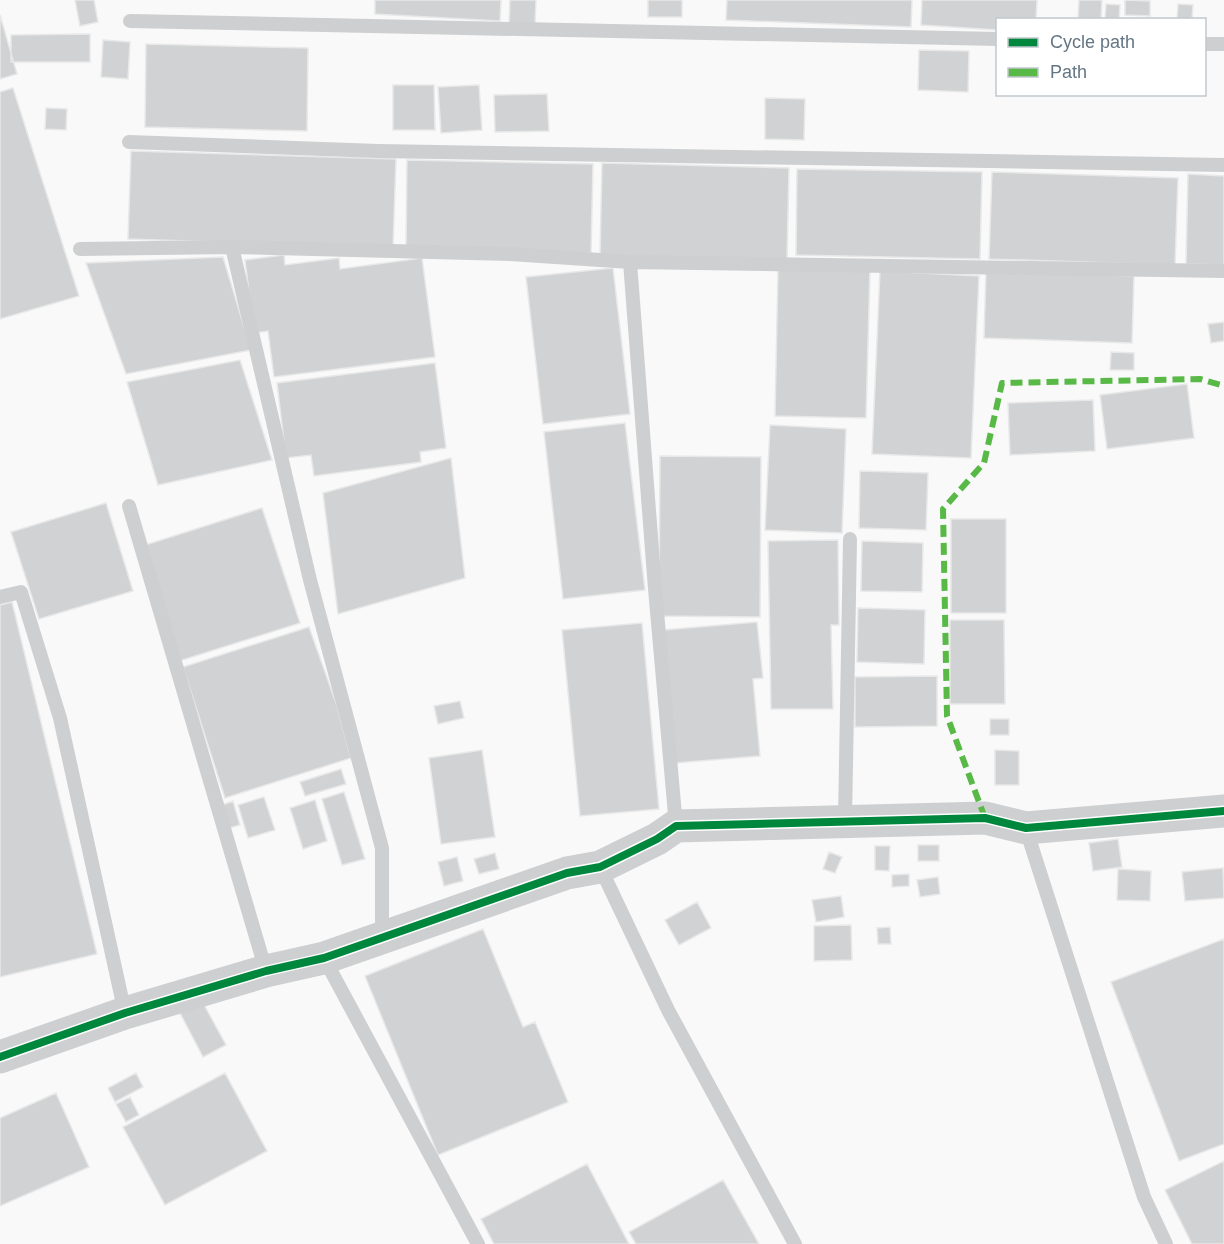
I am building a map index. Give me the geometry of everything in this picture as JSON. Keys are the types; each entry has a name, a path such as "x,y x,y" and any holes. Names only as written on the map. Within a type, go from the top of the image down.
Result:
{"street":[{"path":"0,1057 124,1013 266,971 324,958 567,873 600,867 657,839 675,826 985,818 1026,828 1224,811"}],"lane":[{"path":"130,21 996,39"},
{"path":"1206,44 1224,44"},
{"path":"129,142 390,151 1224,165"},
{"path":"232,247 310,580 382,848 382,938"},
{"path":"80,249 232,247 510,254 630,262 1224,271"},
{"path":"630,262 675,826"},
{"path":"129,506 266,971"},
{"path":"845,820 850,539"},
{"path":"0,597 21,592 60,718 124,1013"},
{"path":"1026,828 1144,1197 1166,1244"},
{"path":"600,867 668,1010 795,1244"},
{"path":"324,958 478,1244"}],"building":[{"path":"75,0 94,0 98,22 80,26"},
{"path":"375,0 501,0 500,21 375,14"},
{"path":"510,0 536,0 535,25 509,23"},
{"path":"648,0 682,0 682,17 648,17"},
{"path":"727,0 912,0 911,27 726,20"},
{"path":"922,0 1037,0 1036,18 996,18 996,30 921,25"},
{"path":"1079,0 1102,0 1101,18 1078,18"},
{"path":"1125,0 1150,1 1150,16 1125,15"},
{"path":"1106,4 1120,5 1119,18 1105,18"},
{"path":"1178,4 1193,5 1192,18 1177,18"},
{"path":"0,15 17,74 0,79"},
{"path":"90,34 90,62 11,62 11,35"},
{"path":"103,40 130,42 128,79 101,77"},
{"path":"146,44 308,48 307,131 145,127"},
{"path":"919,50 969,51 968,92 918,90"},
{"path":"393,85 434,85 435,130 393,130"},
{"path":"479,85 482,130 441,133 438,87"},
{"path":"13,88 79,296 0,319 0,92"},
{"path":"547,94 549,131 495,132 494,95"},
{"path":"765,98 805,99 804,140 765,139"},
{"path":"46,108 67,109 66,130 45,129"},
{"path":"131,151 396,159 393,248 128,239"},
{"path":"407,160 593,164 591,253 406,248"},
{"path":"602,163 789,168 787,260 600,256"},
{"path":"797,169 982,172 980,259 796,255"},
{"path":"992,172 1178,178 1175,265 989,259"},
{"path":"1188,174 1224,176 1224,265 1186,264"},
{"path":"284,255 285,265 339,258 340,269 422,258 435,357 274,377 268,331 254,333 245,260"},
{"path":"223,257 251,350 126,374 86,263"},
{"path":"613,268 630,414 543,424 526,277"},
{"path":"778,268 870,270 866,418 775,416"},
{"path":"880,271 979,276 971,458 872,454"},
{"path":"986,271 1134,276 1132,343 984,338"},
{"path":"1224,322 1224,341 1211,343 1208,324"},
{"path":"1111,352 1134,353 1134,370 1110,370"},
{"path":"240,360 272,460 158,485 127,382"},
{"path":"435,363 446,448 420,452 421,462 314,476 311,455 286,458 277,383"},
{"path":"1187,384 1194,438 1107,449 1100,395"},
{"path":"1093,400 1095,451 1010,455 1008,403"},
{"path":"625,423 645,590 563,599 544,432"},
{"path":"770,425 846,429 842,533 765,530"},
{"path":"660,456 761,457 760,617 659,616"},
{"path":"451,458 465,578 338,614 323,493"},
{"path":"860,471 928,473 926,530 859,528"},
{"path":"106,503 133,591 39,619 11,532"},
{"path":"262,508 300,623 176,662 139,547"},
{"path":"951,519 1006,519 1006,613 951,613"},
{"path":"838,540 839,625 831,625 833,709 771,709 768,541"},
{"path":"862,541 923,543 922,592 861,591"},
{"path":"12,602 97,954 0,977 0,605"},
{"path":"858,608 925,610 924,664 857,662"},
{"path":"950,620 1004,620 1005,704 950,704"},
{"path":"757,622 763,678 753,679 760,756 675,763 663,630"},
{"path":"642,623 659,809 580,816 562,630"},
{"path":"309,627 337,706 351,758 225,798 183,667"},
{"path":"937,676 937,726 855,727 855,677"},
{"path":"460,701 464,718 438,724 434,706"},
{"path":"990,719 1009,719 1009,735 990,735"},
{"path":"482,750 495,837 441,844 429,758"},
{"path":"995,750 1019,751 1019,785 995,785"},
{"path":"341,769 346,784 305,796 300,782"},
{"path":"344,792 365,859 342,865 322,799"},
{"path":"264,797 275,830 248,838 238,805"},
{"path":"315,800 327,841 303,849 290,808"},
{"path":"233,801 240,825 229,828 222,805"},
{"path":"1118,839 1122,867 1093,871 1089,843"},
{"path":"918,845 939,845 939,861 918,861"},
{"path":"875,846 890,846 889,871 875,870"},
{"path":"829,852 842,857 835,873 823,869"},
{"path":"495,853 499,869 479,874 474,859"},
{"path":"457,857 463,881 444,886 438,862"},
{"path":"1223,868 1224,898 1185,901 1182,872"},
{"path":"1118,869 1151,871 1150,901 1117,900"},
{"path":"909,874 909,886 892,887 892,875"},
{"path":"938,877 940,894 920,897 917,880"},
{"path":"841,896 844,917 816,922 812,900"},
{"path":"697,902 711,928 679,945 665,920"},
{"path":"851,925 852,960 814,961 814,926"},
{"path":"890,927 891,944 878,944 877,928"},
{"path":"483,929 523,1027 535,1022 568,1102 438,1155 365,976"},
{"path":"1224,939 1224,1144 1179,1161 1111,982"},
{"path":"202,1001 226,1045 203,1057 180,1013"},
{"path":"136,1073 143,1087 115,1102 108,1088"},
{"path":"225,1073 267,1151 165,1205 123,1127"},
{"path":"56,1093 89,1167 0,1206 0,1118"},
{"path":"130,1097 139,1115 126,1122 116,1104"},
{"path":"1224,1161 1224,1244 1192,1244 1165,1190"},
{"path":"587,1164 629,1244 494,1244 481,1219"},
{"path":"723,1180 759,1244 636,1244 629,1232"}],"marked path":[{"path":"985,818 947,716 943,509 984,463 1002,383 1200,379 1224,386"}],"cycle path":[{"path":"0,1057 125,1013 266,971 324,958 567,873 600,867 657,839 676,826 985,818 1026,828 1224,811"}]}
